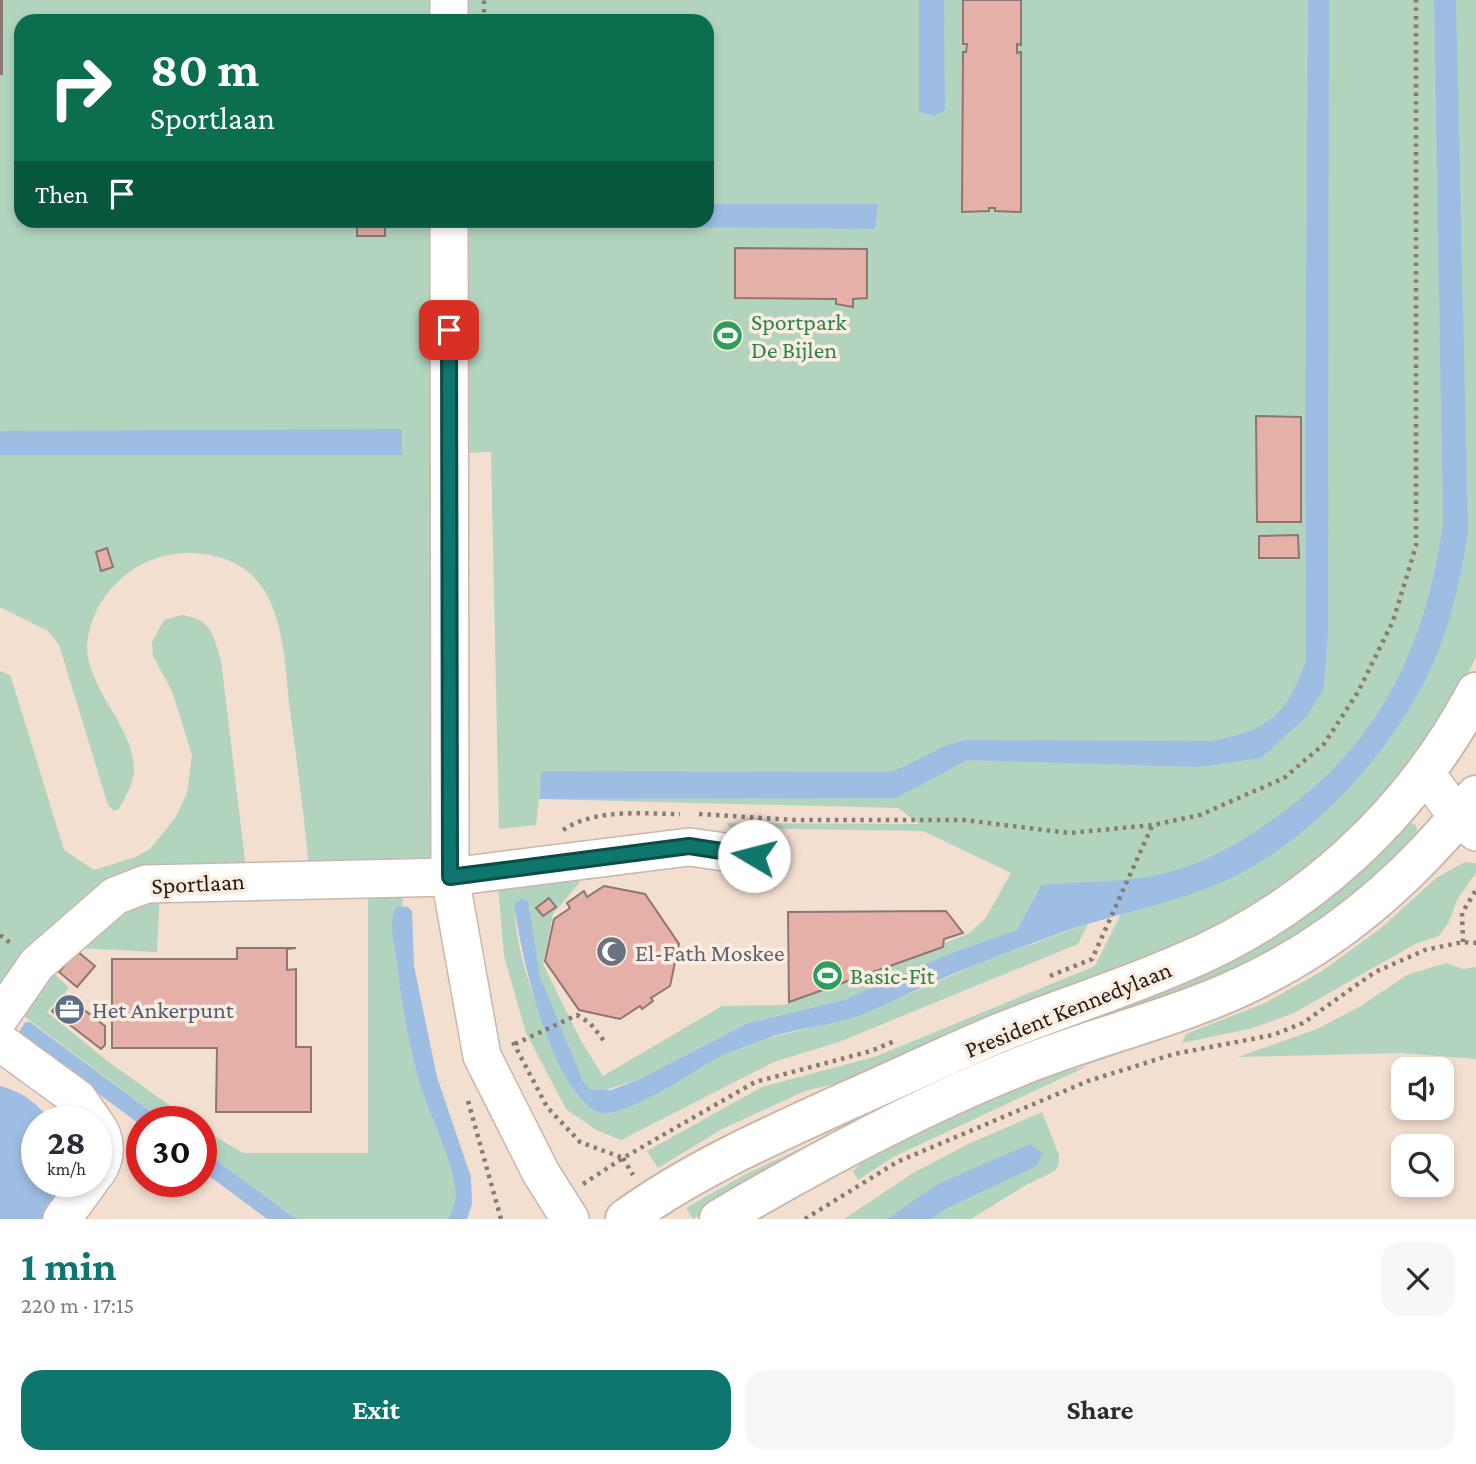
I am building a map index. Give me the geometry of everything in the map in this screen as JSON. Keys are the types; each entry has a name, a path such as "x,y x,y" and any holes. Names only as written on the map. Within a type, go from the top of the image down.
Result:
{"main road":[{"path":"1426,773 1445,749 1476,692"},
{"name":"President Kennedylaan","path":"625,1219 675,1185 746,1148 999,1033 1178,965 1249,929 1301,896 1338,867 1377,830 1426,773"},
{"name":"President Kennedylaan","path":"719,1219 796,1174 970,1088 1085,1041 1217,996 1259,978 1310,949 1360,914 1402,878 1472,808"}],"street":[{"path":"449,228 450,877 482,1056 541,1173 570,1219"},
{"name":"President Kennedylaan","path":"1426,773 1472,808"},
{"name":"Sportlaan","path":"0,1017 37,964 115,896 146,884 181,881 450,877 689,846 754,856"},
{"path":"0,1042 78,1099 83,1106"},
{"path":"62,1219 78,1197"}],"path":[{"path":"531,866 552,838 576,821 616,814 693,814 796,820 964,821 1069,834 1153,825 1200,815 1284,778 1324,744 1357,692 1393,621 1416,546 1416,0"},
{"path":"1043,979 1092,959 1153,825"},
{"path":"1463,942 1462,913 1476,890"},
{"path":"805,1219 897,1161 1088,1081 1174,1054 1283,1031 1303,1023 1375,972 1425,950 1463,942 1476,943"},
{"path":"514,1044 577,1015 590,1023 604,1041"},
{"path":"510,1031 547,1107 580,1142 623,1158 755,1082 871,1051 908,1036"}],"green space":[{"name":"Sportpark De Bijlen","path":"0,0 1476,0 1476,657 1447,718 1388,802 1257,911 869,1076 805,1091 722,1129 658,1168 647,1151 762,1087 877,1056 1095,966 1135,885 1039,888 1017,930 844,1000 748,1023 640,1079 599,1092 584,1083 540,976 522,898 517,901 515,918 525,969 546,1029 578,1096 664,1089 722,1055 760,1040 855,1017 987,960 1088,924 1078,944 839,1042 774,1062 621,1140 596,1130 566,1109 526,1033 504,956 498,886 579,875 579,883 553,914 543,964 580,1039 603,1076 722,1006 784,1005 968,934 985,919 1011,873 923,831 730,828 726,823 919,824 898,808 539,799 536,825 499,829 491,452 434,454 437,864 309,868 280,630 270,600 253,576 242,567 201,553 171,554 133,569 113,586 98,608 89,632 87,650 91,668 125,735 132,752 134,770 126,795 119,809 114,811 108,805 59,645 48,631 0,607"},
{"path":"181,615 205,624 213,635 221,660 246,869 186,867 0,996 0,671 10,675 64,850 94,870 136,857 151,848 175,818 187,793 192,755 172,691 153,656 152,642 164,620"},
{"path":"1409,823 1416,825 1419,840 1386,872 1286,946 750,1184 693,1219 686,1208 744,1175 845,1128 927,1079 984,1053"},
{"path":"1465,862 1476,863 1476,873 1457,900 1449,922 1439,936 1415,944 1294,1013 1253,1028 1182,1043 1186,1034 1267,1002 1322,971 1381,928 1436,878"},
{"path":"368,885 404,886 402,906 397,906 392,918 393,939 414,1062 453,1176 455,1196 448,1219 296,1219 217,1161 217,1138 243,1153 368,1153"},
{"path":"160,890 157,952 75,948 54,973 69,988 47,1012 110,1063 170,1106 144,1106 13,1008 115,903"},
{"path":"1446,963 1463,969 1476,967 1476,1059 1403,1053 1238,1057 1317,1029 1359,1007 1407,975"},
{"path":"1088,1066 895,1156 858,1180 853,1171 882,1143 1009,1084"},
{"path":"1042,1112 1059,1155 1059,1164 1055,1171 1026,1185 971,1219 844,1219 913,1173 968,1144"}],"water":[{"path":"919,0 944,0 945,110 934,116 919,112"},
{"path":"1308,0 1329,0 1328,633 1324,688 1307,716 1261,758 1199,767 967,760 896,798 540,799 541,771 887,772 956,742 967,740 1212,741 1248,732 1273,718 1291,695 1306,661"},
{"path":"1434,0 1456,0 1468,531 1457,591 1439,649 1424,683 1382,749 1328,809 1298,835 1267,858 1235,876 1191,894 1077,927 1023,946 944,977 855,1017 768,1038 719,1057 640,1102 609,1113 598,1112 581,1099 552,1049 523,954 514,904 522,898 528,901 540,976 584,1083 592,1090 611,1090 640,1079 748,1023 844,1000 949,954 1017,930 1041,885 1147,877 1192,865 1219,853 1258,830 1309,792 1341,761 1368,728 1409,655 1435,571 1443,524"},
{"path":"714,204 878,204 875,229 714,227"},
{"path":"402,429 402,455 0,455 0,431"},
{"path":"397,906 408,907 412,911 414,966 437,1077 471,1177 472,1204 467,1219 448,1219 454,1204 455,1188 450,1165 424,1096 410,1045 392,931 392,918"},
{"path":"25,1022 30,1022 143,1106 126,1106 126,1114 18,1034"},
{"path":"0,1086 15,1091 37,1106 21,1106 21,1197 63,1197 52,1219 0,1219"},
{"path":"1030,1144 1042,1153 1037,1166 947,1208 931,1219 887,1219 938,1184"},
{"path":"217,1161 296,1219 267,1219 217,1182"}],"building":[{"path":"2,0 2,74 0,74"},
{"path":"963,0 1021,0 1021,45 1017,44 1017,53 1021,52 1021,212 995,211 995,208 989,208 989,211 962,212 963,52 966,52 967,44 963,44"},
{"path":"357,228 385,228 385,236 357,236"},
{"path":"735,248 867,249 867,298 853,299 853,307 836,304 836,299 735,298"},
{"path":"1256,416 1301,417 1301,522 1257,522"},
{"path":"1298,535 1299,558 1259,558 1259,536"},
{"path":"107,548 113,567 101,571 96,552"},
{"name":"El-Fath Moskee","path":"604,886 645,894 679,944 670,986 651,998 653,1001 642,1009 640,1006 620,1019 579,1010 545,961 554,919 570,908 567,903 584,891 587,897"},
{"path":"549,898 556,907 543,916 536,908"},
{"name":"Basic-Fit","path":"946,911 963,933 944,939 943,947 789,1002 788,912"},
{"path":"237,948 296,948 287,949 287,970 296,969 296,1047 311,1047 311,1112 217,1112 217,1048 112,1048 112,959 237,959"},
{"path":"77,951 95,966 77,987 59,972"},
{"path":"65,995 105,1026 105,1045 101,1049 52,1011"}],"place":[{"name":"Sportpark De Bijlen","path":"728,335"},
{"name":"El-Fath Moskee","path":"612,952"},
{"name":"Basic-Fit","path":"827,975"},
{"name":"Het Ankerpunt","path":"69,1009"}],"route":[{"path":"449,330 450,877 689,846 754,856"}]}
